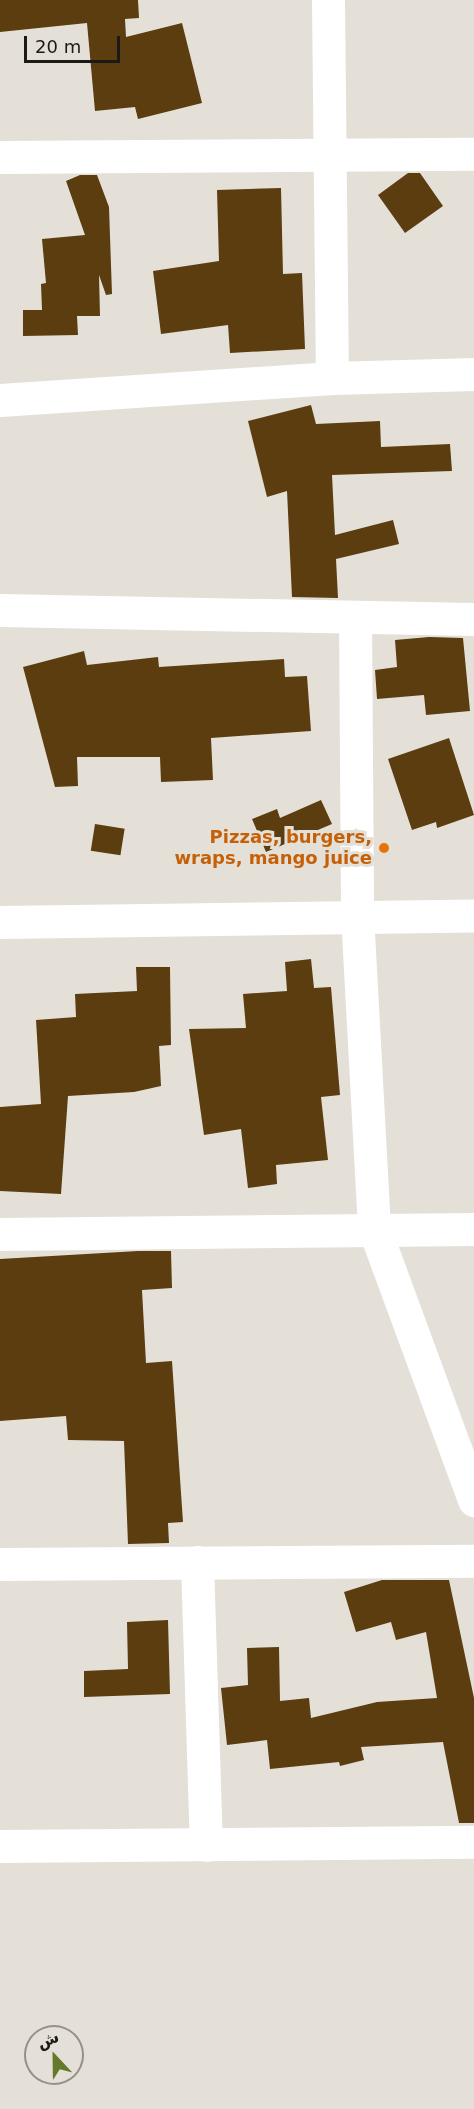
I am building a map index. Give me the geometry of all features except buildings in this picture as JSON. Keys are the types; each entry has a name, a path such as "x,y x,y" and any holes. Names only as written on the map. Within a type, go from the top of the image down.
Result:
{"street":[{"path":"328,0 332,378"},
{"path":"0,157 330,157 474,154"},
{"path":"0,400 332,378 474,374"},
{"path":"0,610 474,619"},
{"path":"355,617 357,914 374,1228 474,1500"},
{"path":"0,922 357,914 474,915"},
{"path":"0,1234 374,1228 474,1229"},
{"path":"0,1564 474,1561"},
{"path":"197,1562 206,1845"},
{"path":"0,1846 474,1842"}],"place":[{"name":"Pizzas, burgers, wraps, mango juice","path":"384,848"}]}
